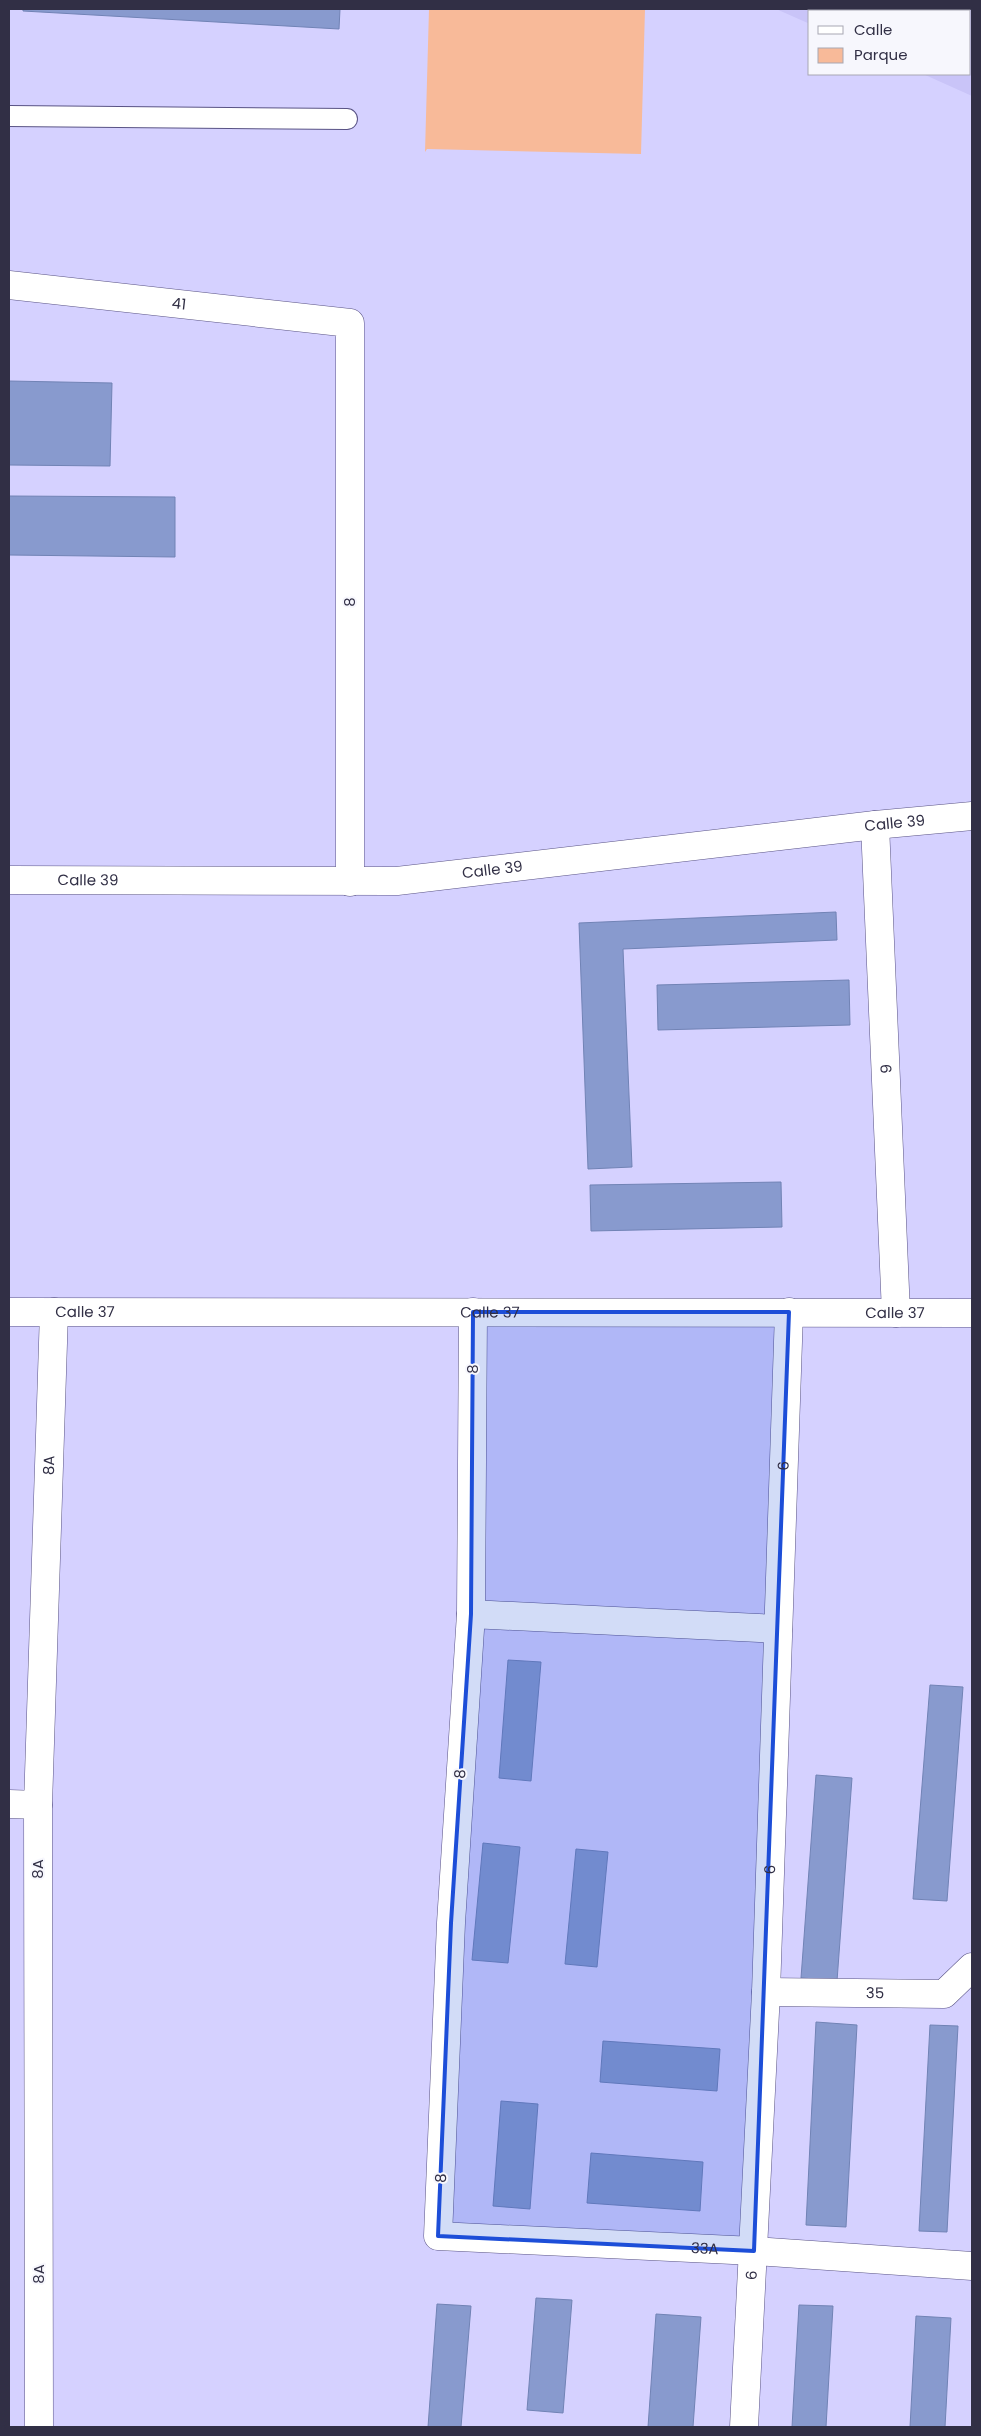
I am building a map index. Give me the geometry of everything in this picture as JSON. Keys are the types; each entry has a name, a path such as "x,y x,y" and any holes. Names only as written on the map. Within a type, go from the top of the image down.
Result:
{"street":[{"name":"41","path":"9,285 350,323"},
{"name":"8","path":"350,323 350,882"},
{"name":"Calle 39","path":"9,880 397,881 875,825 972,816"},
{"name":"6","path":"875,825 896,1313"},
{"name":"Calle 37","path":"9,1312 972,1313"},
{"name":"8A","path":"39,2427 38,1806 54,1312"},
{"name":"8","path":"438,2236 451,1923 471,1614 473,1312"},
{"name":"6","path":"744,2427 766,1992 789,1312"},
{"path":"471,1614 778,1629"},
{"path":"9,1804 38,1806"},
{"name":"35","path":"766,1992 944,1994 972,1967"},
{"name":"33A","path":"438,2236 754,2251 972,2266"}],"lane":[{"path":"9,116 347,119"}],"highlighted area":[{"path":"473,1312 789,1312 754,2251 438,2236 451,1923 471,1614"}],"shaded area":[{"path":"776,9 972,9 972,96 925,75 971,75 971,10 808,10 808,23"}],"green space":[{"path":"429,9 645,9 641,154 427,149 425,152"}],"building":[{"path":"23,9 340,9 339,29 23,11"},
{"path":"9,381 112,383 110,466 9,465"},
{"path":"9,496 175,497 175,557 9,555"},
{"path":"836,912 837,940 623,949 632,1167 588,1169 579,923"},
{"path":"849,980 850,1025 658,1030 657,985"},
{"path":"781,1182 782,1227 591,1231 590,1185"},
{"path":"508,1660 541,1662 531,1781 499,1778"},
{"path":"930,1685 963,1687 947,1901 913,1899"},
{"path":"816,1775 852,1778 837,1981 801,1978"},
{"path":"483,1843 520,1847 508,1963 472,1960"},
{"path":"576,1849 608,1852 597,1967 565,1964"},
{"path":"816,2022 857,2025 846,2227 806,2225"},
{"path":"930,2025 958,2026 947,2232 919,2231"},
{"path":"603,2041 720,2049 717,2091 600,2082"},
{"path":"501,2101 538,2104 530,2209 493,2206"},
{"path":"591,2153 703,2162 700,2211 587,2203"},
{"path":"536,2298 572,2300 563,2413 527,2410"},
{"path":"437,2304 471,2306 461,2427 428,2427"},
{"path":"799,2305 833,2306 826,2427 792,2427"},
{"path":"656,2314 701,2317 693,2427 648,2427"},
{"path":"916,2316 951,2318 945,2427 910,2427"}]}
